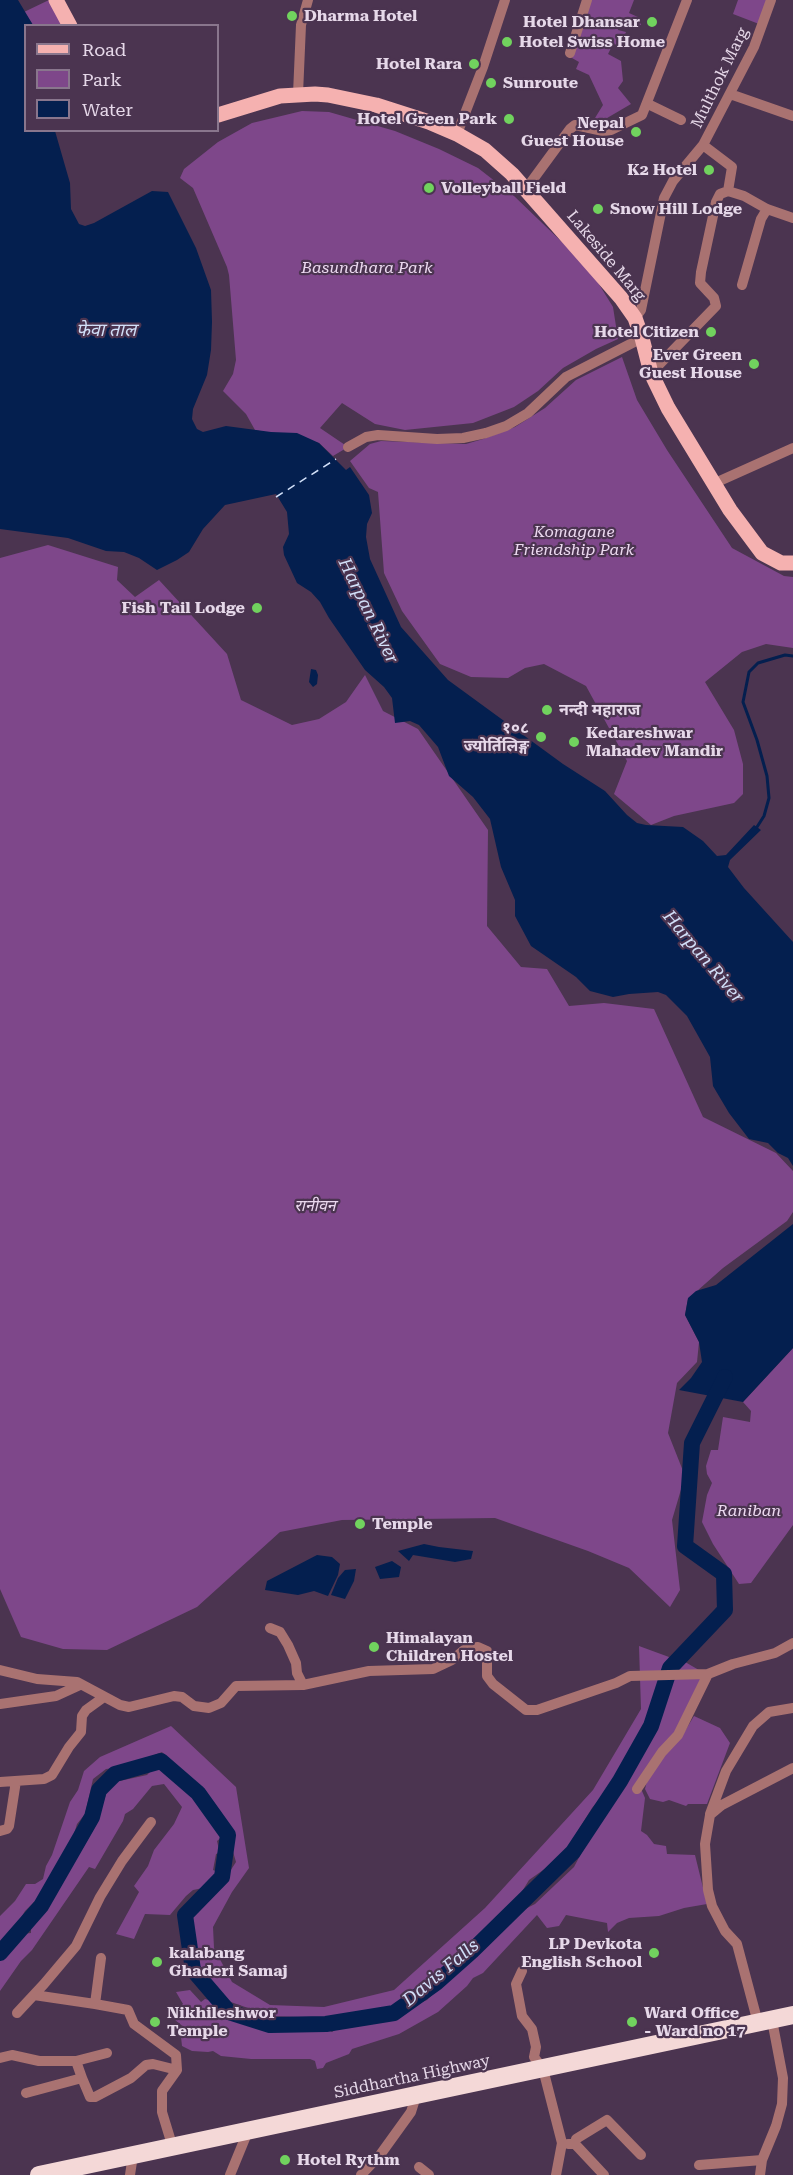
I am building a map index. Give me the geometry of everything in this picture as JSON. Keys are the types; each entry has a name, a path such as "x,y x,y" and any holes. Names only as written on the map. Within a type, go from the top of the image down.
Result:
{"highway":[{"name":"Siddhartha Highway","path":"39,2175 793,2015"}],"main road":[{"path":"56,0 69,24"},
{"name":"Lakeside Marg","path":"219,115 252,103 298,94 321,94 376,105 457,134 485,150 526,189 601,273 635,318 651,373 680,431 730,510 762,553 781,563 793,563"}],"street":[{"path":"298,94 301,25 308,0"},
{"path":"457,134 483,67 505,0"},
{"path":"570,53 587,0"},
{"path":"526,189 575,125 603,131 612,130 642,115 687,0"},
{"name":"Multhok Marg","path":"728,191 732,167 703,145 754,47 771,0"},
{"path":"730,94 793,116"},
{"path":"648,104 681,120"},
{"path":"635,318 642,310 664,198 673,181 703,145"},
{"path":"651,373 716,306 714,298 700,283 716,202 720,194 728,191 744,196 767,209 793,218"},
{"path":"742,285 761,219 767,209"},
{"path":"348,447 366,437 378,435 437,439 463,438 506,426 528,413 566,377 642,338"},
{"path":"715,483 793,448"},
{"path":"270,1628 280,1632 288,1644 303,1685"},
{"path":"0,1670 37,1679 77,1682 120,1705 129,1707 174,1696 182,1697 194,1706 209,1708 221,1703 236,1686 303,1685 369,1671 433,1670 452,1660 464,1650 478,1647 487,1651 487,1676 501,1691 526,1710 537,1710 630,1676 707,1674 733,1664 775,1653 793,1643"},
{"path":"638,1789 662,1752 678,1735 707,1674"},
{"path":"0,1704 56,1696 80,1684"},
{"path":"0,1782 44,1779 52,1775 57,1764 81,1732 82,1716 86,1710 104,1697"},
{"path":"760,2175 762,2160 782,2104 783,2078 765,2021 736,1944 725,1931 712,1906 708,1890 705,1844 710,1815 726,1771 753,1726 769,1712 793,1708"},
{"path":"710,1815 722,1805 793,1768"},
{"path":"0,1831 9,1826 16,1781"},
{"path":"17,2013 76,1946 100,1898 151,1822"},
{"path":"95,2004 101,1958"},
{"path":"522,1971 516,1984 522,2016 532,2029 536,2048 534,2057 543,2069 562,2143 555,2175"},
{"path":"33,1995 128,2010 134,2024 176,2055 177,2070 162,2091 162,2112 173,2148"},
{"path":"0,2058 12,2055 39,2061 76,2061 107,2053"},
{"path":"76,2061 90,2097 95,2097 131,2078 146,2065 153,2064 177,2070"},
{"path":"26,2093 82,2078"},
{"path":"361,2175 380,2155 411,2112 416,2096"},
{"path":"575,2144 576,2139 607,2120 641,2156"},
{"path":"230,2175 248,2131"},
{"path":"562,2143 575,2144 604,2175"},
{"path":"130,2175 133,2155"},
{"path":"699,2165 762,2160"},
{"path":"419,2167 429,2175"}],"green space":[{"path":"49,0 64,24 32,24 24,12"},
{"path":"587,0 634,0 629,13 640,18 641,25 619,24 618,30 626,32 620,46 613,44 608,54 621,61 623,81 618,88 631,104 602,121 595,118 603,105 589,75 576,69 579,62 572,58"},
{"path":"738,0 769,0 759,24 733,14"},
{"name":"Basundhara Park","path":"302,111 329,112 395,131 478,168 514,196 589,268 613,307 618,339 563,368 538,391 514,407 473,423 405,430 375,424 342,403 320,428 348,447 333,456 319,443 255,430 246,414 223,391 233,374 236,360 227,267 193,188 180,178 184,169 218,142 252,123"},
{"name":"Komagane Friendship Park","path":"622,357 637,400 732,548 784,576 793,577 793,648 766,644 742,652 705,682 734,730 743,764 743,794 734,803 674,816 651,825 614,794 627,761 586,686 544,664 525,668 508,678 471,677 440,664 402,611 384,573 378,492 369,488 350,461 370,444 381,441 466,444 515,427 545,408 576,380"},
{"name":"रानीवन","path":"48,545 118,567 117,580 135,597 159,580 227,654 241,700 292,725 319,719 346,702 365,675 383,711 418,729 488,830 487,926 521,967 547,969 569,1006 604,1003 654,1009 703,1117 776,1153 793,1171 793,1212 787,1221 723,1268 688,1299 685,1315 699,1342 697,1362 677,1383 668,1433 685,1476 672,1520 680,1590 670,1607 629,1568 495,1518 342,1520 280,1532 197,1607 107,1650 63,1649 21,1637 0,1589 0,558"},
{"name":"Raniban","path":"793,1348 793,1525 751,1583 739,1584 713,1544 702,1522 707,1495 712,1483 706,1466 711,1450 718,1450 723,1417 750,1422 751,1411 743,1402"},
{"path":"639,1646 669,1657 650,1723 615,1781 592,1808 566,1850 529,1880 515,1903 501,1913 447,1964 439,1975 411,1998 372,2015 349,2019 271,2016 225,2000 193,1956 189,1919 225,1879 236,1862 222,1814 205,1790 176,1768 162,1752 124,1767 106,1769 93,1779 85,1814 77,1824 70,1847 62,1862 57,1866 46,1894 25,1911 6,1944 0,1948 0,1916 15,1901 26,1884 35,1884 43,1879 70,1802 78,1790 84,1771 100,1757 171,1726 236,1787 249,1868 232,1892 213,1927 214,1948 232,1982 270,2005 324,2007 394,1990 485,1908 593,1790 641,1709"},
{"path":"680,1659 704,1673 677,1732 639,1784 645,1798 641,1831 654,1844 666,1846 667,1854 695,1855 707,1904 659,1916 629,1918 617,1923 608,1932 607,1923 566,1915 559,1926 547,1928 537,1915 483,1973 473,1978 438,2012 399,2034 352,2049 349,2054 326,2063 323,2068 317,2069 315,2061 310,2059 251,2059 221,2056 213,2051 192,2051 182,2046 181,2037 186,2029 169,2015 183,2004 176,1992 190,1990 201,2002 205,1999 215,2002 228,2015 243,2017 255,2027 266,2029 320,2025 332,2032 345,2023 400,2015 410,2007 427,2000 445,1982 450,1972 477,1953 515,1914 535,1904 574,1867 649,1734 672,1670"},
{"path":"694,1716 720,1728 730,1743 707,1804 688,1804 686,1806 669,1800 663,1802 650,1799 645,1789 647,1781"},
{"path":"161,1765 170,1772 171,1777 195,1794 213,1815 218,1828 224,1831 223,1836 217,1841 219,1853 216,1854 213,1870 218,1872 218,1878 212,1878 203,1888 193,1890 170,1915 145,1914 134,1939 116,1934 139,1892 134,1886 148,1866 154,1850 174,1824 182,1807 164,1784 152,1786 133,1809 125,1814 95,1869 89,1867 32,1950 21,1961 0,1991 0,1960 5,1957 21,1934 31,1933 31,1920 49,1902 70,1861 83,1848 96,1825 108,1788 115,1782 147,1775 155,1767"}],"water":[{"name":"फेवा ताल","path":"0,0 18,0 32,24 24,24 24,132 55,132 70,183 71,209 79,224 85,226 94,223 152,191 168,192 196,248 211,290 212,322 207,375 193,409 192,419 197,429 203,432 226,426 297,433 319,443 346,470 350,467 369,495 372,513 367,524 366,537 370,559 401,627 448,680 563,764 605,791 637,823 683,827 703,841 717,856 726,855 754,825 761,830 730,860 728,867 793,942 793,1166 788,1158 778,1153 768,1143 749,1139 729,1113 713,1086 710,1057 687,1016 666,995 658,992 613,997 590,991 576,977 531,946 515,916 515,900 501,867 490,819 473,797 449,776 438,747 419,725 410,721 395,723 392,698 384,687 365,670 320,602 311,592 297,583 284,555 283,547 289,534 287,512 276,494 225,505 203,529 189,552 157,570 139,558 124,552 106,551 68,538 0,529"},
{"path":"311,669 316,670 318,675 317,684 313,687 309,682"},
{"path":"793,1224 793,1348 743,1402 679,1390 702,1362 699,1342 685,1315 688,1298 696,1291 716,1285"},
{"path":"424,1544 473,1551 471,1559 455,1562 413,1555 409,1561 398,1551"},
{"path":"317,1555 332,1557 340,1564 338,1575 328,1596 314,1591 298,1595 265,1590 267,1581"},
{"path":"392,1561 401,1567 399,1577 380,1579 375,1567"},
{"path":"356,1569 354,1581 345,1599 331,1595 338,1578 345,1570"}],"waterway":[{"path":"757,827 764,816 769,798 767,776 743,702 749,672 758,663 785,655 793,656"},
{"name":"Davis Falls","path":"0,1953 41,1906 92,1817 99,1790 115,1774 161,1761 198,1793 228,1835 222,1877 185,1915 193,1970 229,2012 270,2025 326,2024 394,2013 436,1983 573,1852 620,1781 651,1726 670,1668 725,1610 724,1574 685,1546 692,1443 725,1377"}],"ferry route":[{"path":"276,497 336,459"}],"place":[{"name":"Dharma Hotel","path":"292,16"},
{"name":"Hotel Dhansar","path":"652,22"},
{"name":"Hotel Swiss Home","path":"507,42"},
{"name":"Hotel Rara","path":"474,64"},
{"name":"Sunroute","path":"491,83"},
{"name":"Hotel Green Park","path":"509,119"},
{"name":"Nepal Guest House","path":"636,132"},
{"name":"K2 Hotel","path":"709,170"},
{"name":"Volleyball Field","path":"429,188"},
{"name":"Snow Hill Lodge","path":"598,209"},
{"name":"Hotel Citizen","path":"711,332"},
{"name":"Ever Green Guest House","path":"754,364"},
{"name":"Fish Tail Lodge","path":"257,608"},
{"name":"नन्दी महाराज","path":"547,710"},
{"name":"१०८ ज्योर्तिलिङ्ग","path":"541,737"},
{"name":"Kedareshwar Mahadev Mandir","path":"574,742"},
{"name":"Temple","path":"360,1524"},
{"name":"Himalayan Children Hostel","path":"374,1647"},
{"name":"LP Devkota English School","path":"654,1953"},
{"name":"kalabang Ghaderi Samaj","path":"157,1962"},
{"name":"Nikhileshwor Temple","path":"155,2022"},
{"name":"Ward Office - Ward no 17","path":"632,2022"},
{"name":"Hotel Rythm","path":"285,2160"}],"water label":[{"name":"Harpan River","path":"368,611"},
{"name":"Harpan River","path":"703,957"}]}
